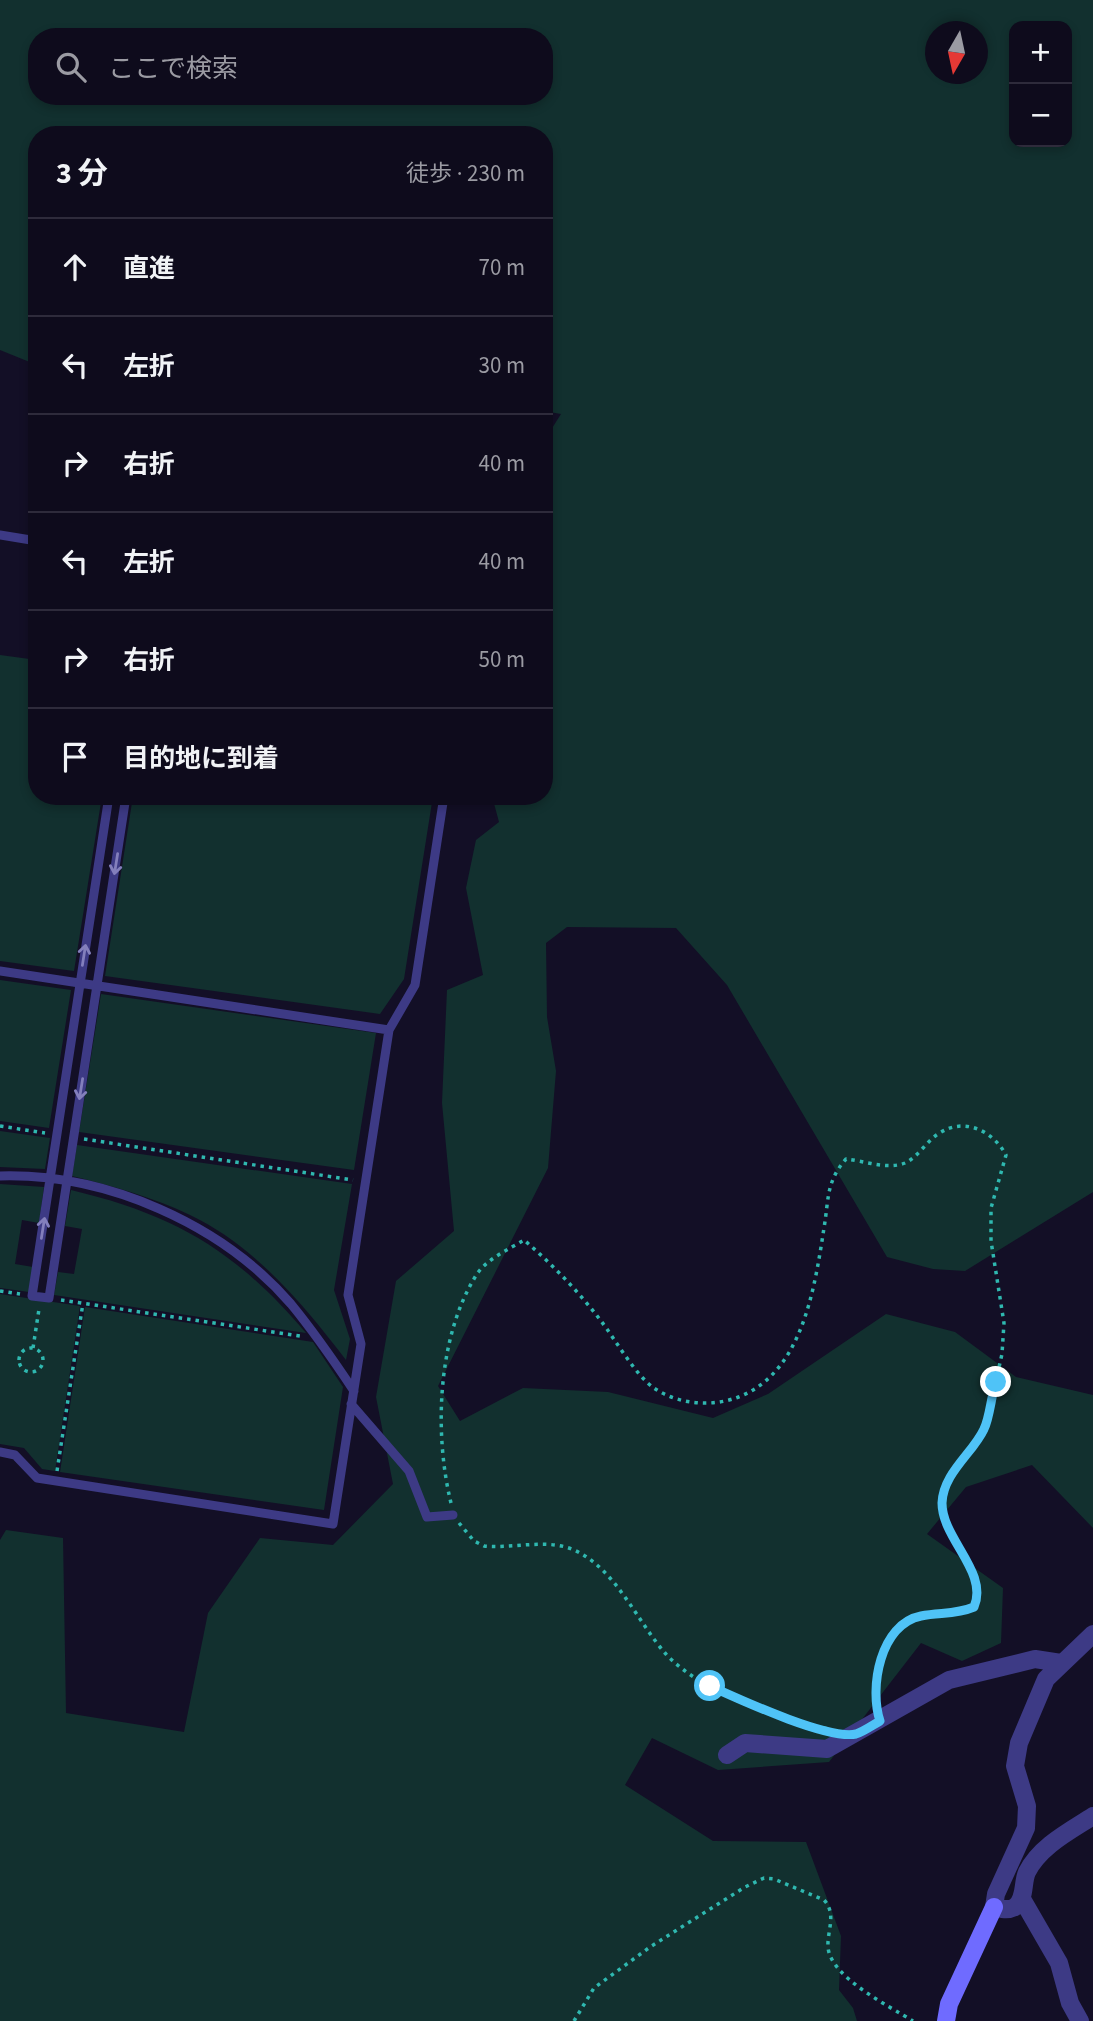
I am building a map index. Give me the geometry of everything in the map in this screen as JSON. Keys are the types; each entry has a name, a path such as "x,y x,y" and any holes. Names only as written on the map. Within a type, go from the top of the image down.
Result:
{"street":[{"path":"946,2021 949,2004 994,1907 996,1894 1026,1828 1027,1807 1015,1766 1016,1754 1046,1679 1093,1634"},
{"path":"727,1755 745,1743 827,1749 949,1680 1035,1659 1061,1663"},
{"path":"1080,2021 1070,2003 1059,1963 1022,1899 1026,1874 1040,1853 1093,1816"},
{"path":"994,1907 1007,1910 1022,1899"}],"lane":[{"path":"0,536 28,540"},
{"path":"41,1297 50,1179 108,805"},
{"path":"41,1297 67,1181 125,805"},
{"path":"0,1452 15,1455 37,1478 333,1524 361,1344 348,1294 389,1030 415,985 443,805"},
{"path":"0,971 389,1030"},
{"path":"0,1176 67,1181 146,1204 185,1222 228,1249 289,1302 319,1339 354,1391"},
{"path":"351,1404 409,1471 427,1517 453,1515"}],"path":[{"path":"0,1126 57,1135"},
{"path":"855,1734 797,1722 751,1705 683,1670 664,1652 610,1580 586,1556 556,1545 484,1546 474,1541 453,1515 446,1482 440,1416 446,1366 459,1319 478,1273 495,1258 524,1240 546,1258 597,1317 652,1388 674,1398 707,1405 740,1398 769,1379 790,1352 807,1313 817,1270 832,1174 846,1158 892,1166 907,1163 938,1133 956,1126 979,1128 998,1141 1006,1155 991,1208 991,1241 1004,1323 1002,1354 986,1425 950,1479 942,1503 950,1530 976,1582 979,1596 974,1607 958,1614 921,1616 906,1621 890,1636 881,1659 875,1707 880,1721"},
{"path":"74,1137 366,1182"},
{"path":"0,1291 319,1339"},
{"path":"33,1348 41,1297"},
{"path":"56,1481 83,1303"},
{"path":"33,1348 40,1352 42,1364 37,1370 29,1372 22,1368 19,1360 22,1352 33,1348"},
{"path":"573,2021 594,1988 713,1906 764,1878 824,1900 831,1914 828,1947 838,1969 912,2021"}],"green space":[{"path":"0,0 1093,0 1093,1192 965,1271 933,1269 887,1257 727,985 676,928 567,927 546,943 547,1017 556,1071 548,1168 438,1386 460,1421 523,1388 608,1392 713,1418 768,1394 886,1314 955,1332 1016,1377 1093,1395 1093,1528 1032,1465 966,1487 927,1534 1003,1588 1001,1643 962,1661 921,1643 829,1762 718,1770 652,1738 625,1785 713,1841 806,1842 841,1936 839,1990 853,2008 857,2021 0,2021 0,1540 6,1530 63,1538 66,1713 184,1732 208,1613 260,1538 333,1545 393,1484 376,1397 396,1281 454,1231 442,1103 447,990 483,975 466,888 476,840 499,822 494,805 553,805 553,427 561,414 553,413 553,126 28,126 28,361 0,350"},
{"path":"0,655 28,659 28,805 101,805 74,971 0,961"},
{"path":"132,805 432,805 404,979 380,1014 105,976"},
{"path":"0,980 71,990 49,1128 0,1121"},
{"path":"101,994 376,1033 354,1170 79,1132"},
{"path":"0,1131 50,1138 45,1169 0,1167"},
{"path":"77,1145 352,1184 334,1290 350,1339 346,1360 313,1318 276,1278 236,1243 214,1228 162,1203 72,1176"},
{"path":"0,1184 44,1187 39,1223 22,1220 15,1264 33,1267 29,1292 0,1288"},
{"path":"71,1190 142,1211 202,1240 255,1280 306,1333 54,1295 58,1272 74,1274 82,1229 65,1226"},
{"path":"0,1294 80,1306 55,1471 42,1469 24,1448 0,1444"},
{"path":"85,1307 313,1342 343,1387 324,1510 60,1472"}],"route":[{"path":"710,1686 751,1705 820,1728 855,1734 880,1721 875,1707 881,1659 890,1636 906,1621 921,1616 958,1614 974,1607 979,1596 976,1582 950,1530 942,1503 950,1479 986,1425 987,1409 996,1382"}]}
